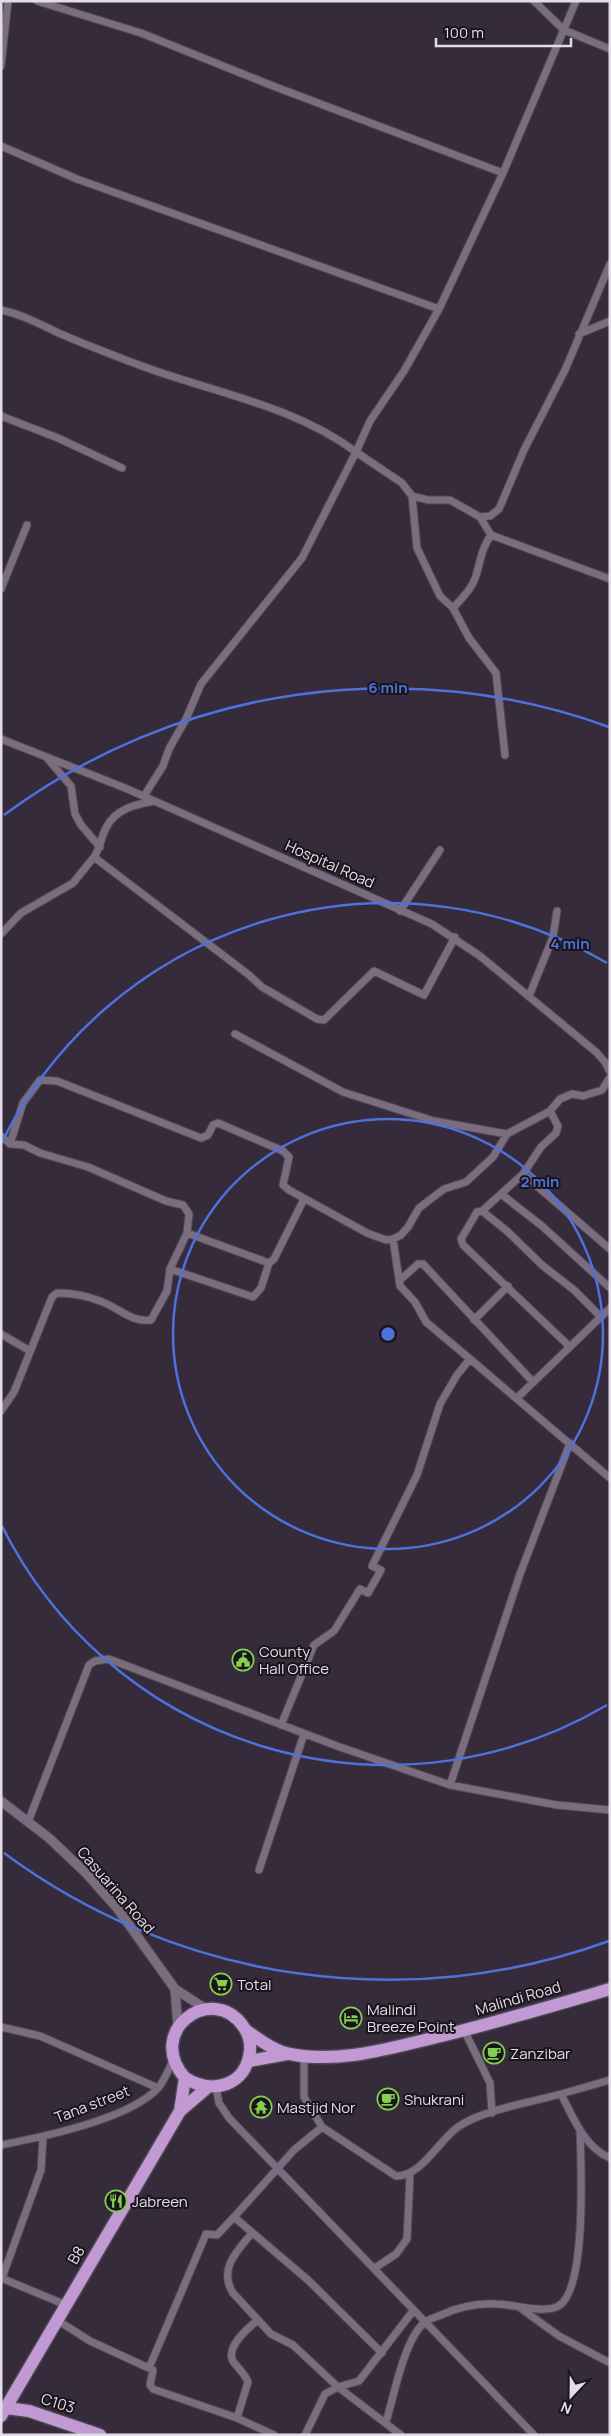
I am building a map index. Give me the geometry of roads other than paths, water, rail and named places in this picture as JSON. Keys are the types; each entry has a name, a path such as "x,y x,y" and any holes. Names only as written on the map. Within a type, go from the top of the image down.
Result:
{"highway":[{"name":"Malindi Road","path":"249,2061 287,2054 304,2056 373,2052 464,2030 610,1989"},
{"path":"206,2009 218,2009 230,2013 240,2020 247,2031 251,2045 249,2061 242,2074 230,2083 212,2087 196,2084 185,2078 173,2060 173,2037 178,2026 190,2015 206,2009"},
{"name":"Malindi Road","path":"247,2031 266,2044 287,2054"},
{"path":"180,2111 185,2078"},
{"path":"180,2111 212,2087"},
{"name":"B8","path":"3,2410 180,2111"},
{"name":"C103","path":"3,2410 29,2411 100,2435"}],"street":[{"path":"1,66 8,1"},
{"path":"37,1 141,33 273,86 503,173"},
{"path":"534,1 564,30 610,49"},
{"path":"144,796 163,766 169,749 186,719 201,684 302,558 370,421 404,371 439,309 503,173 576,1"},
{"path":"1,146 77,179 439,309"},
{"path":"480,517 490,516 499,509 524,450 554,392 610,264"},
{"path":"1,310 16,313 62,334 147,368 283,413 333,434 402,483 412,496 417,548 440,596 453,608 469,638 496,673 504,755"},
{"path":"579,334 610,321"},
{"path":"1,416 58,438 122,468"},
{"path":"412,496 428,500 450,500 480,517 491,535 610,579"},
{"path":"1,589 26,525"},
{"path":"453,608 467,594 476,577 482,548 491,535"},
{"name":"Hospital Road","path":"1,739 156,801 432,924 455,937 529,996 596,1052 605,1062 610,1072"},
{"path":"45,756 71,786 75,814 100,847"},
{"path":"1,934 21,913 73,883 94,857 100,847 105,829 112,819 124,809 156,801"},
{"path":"400,911 440,850"},
{"path":"94,857 249,975 262,987 317,1019 324,1020 374,971 424,995 455,937"},
{"path":"529,996 553,937 557,911"},
{"path":"234,1034 343,1092 434,1121 507,1134"},
{"path":"10,1144 23,1103 40,1080 57,1081 202,1138 208,1135 213,1125 218,1123 283,1151 289,1157 283,1185 367,1232 386,1240 401,1235 419,1208 444,1189 466,1182 493,1156 507,1134 550,1111 560,1099 572,1094 583,1096 602,1090 610,1077"},
{"path":"550,1111 557,1123 558,1130 541,1147 523,1174 482,1211 477,1212 461,1239 569,1346"},
{"path":"1,1136 10,1144 24,1145 40,1153 88,1167 166,1201 183,1205 189,1214 187,1233 170,1269 166,1291 151,1320 143,1321 129,1317 101,1301 74,1294 57,1293 52,1297 12,1397 1,1411"},
{"path":"523,1174 610,1249"},
{"path":"501,1194 542,1226 610,1288"},
{"path":"170,1269 253,1297 262,1288 269,1263 274,1259 304,1198"},
{"path":"482,1211 507,1231 542,1265 574,1290 601,1317"},
{"path":"187,1233 269,1263"},
{"path":"393,1239 398,1281 426,1322 610,1478"},
{"path":"398,1281 418,1264 423,1264 533,1382"},
{"path":"474,1320 508,1286"},
{"path":"517,1398 610,1308"},
{"path":"1,1334 30,1352"},
{"path":"282,1725 314,1645 334,1631 360,1589 368,1593 381,1570 372,1566 417,1475 440,1404 457,1375 470,1359"},
{"path":"450,1784 520,1574 570,1443"},
{"path":"28,1822 89,1665 95,1661 109,1659 304,1734 450,1784 557,1805 610,1810"},
{"path":"259,1870 304,1734"},
{"name":"Casuarina Road","path":"1,1801 71,1858 117,1908 175,1989"},
{"path":"175,1989 206,2009"},
{"path":"175,1989 178,2026"},
{"path":"1,2027 40,2036 158,2088"},
{"path":"464,2030 490,2083 492,2113"},
{"path":"304,2056 304,2097 322,2127 390,2174 404,2176 410,2174 460,2126 492,2113 610,2080"},
{"name":"Tana street","path":"1,2146 43,2137 133,2106 158,2088 173,2060"},
{"path":"212,2087 223,2111 534,2435"},
{"path":"561,2094 580,2130 598,2151 610,2158"},
{"path":"149,2368 206,2234 217,2235 294,2150 322,2127"},
{"path":"386,2422 408,2350 414,2336 424,2322 459,2307 474,2304 549,2309 558,2307 569,2294 573,2279 582,2197 580,2130"},
{"path":"43,2137 42,2170 1,2278 66,2305"},
{"path":"375,2268 396,2254 408,2239 410,2174"},
{"path":"234,2217 316,2287 382,2353"},
{"path":"252,2233 230,2261 227,2277 233,2293 275,2337 289,2343 303,2353 338,2386 401,2435"},
{"path":"518,2306 558,2336 610,2363"},
{"path":"305,2435 325,2394 338,2386 359,2381 413,2311"},
{"path":"58,2320 90,2340 149,2368 154,2372 150,2383 153,2388 237,2418 274,2435"},
{"path":"237,2418 248,2382 241,2368 233,2360 232,2354 242,2332 258,2320"}],"place":[{"name":"County Hall Office","path":"243,1660"},
{"name":"Total","path":"221,1984"},
{"name":"Malindi Breeze Point","path":"351,2018"},
{"name":"Zanzibar","path":"494,2053"},
{"name":"Shukrani","path":"388,2099"},
{"name":"Mastjid Nor","path":"261,2107"},
{"name":"Jabreen","path":"116,2201"}]}
